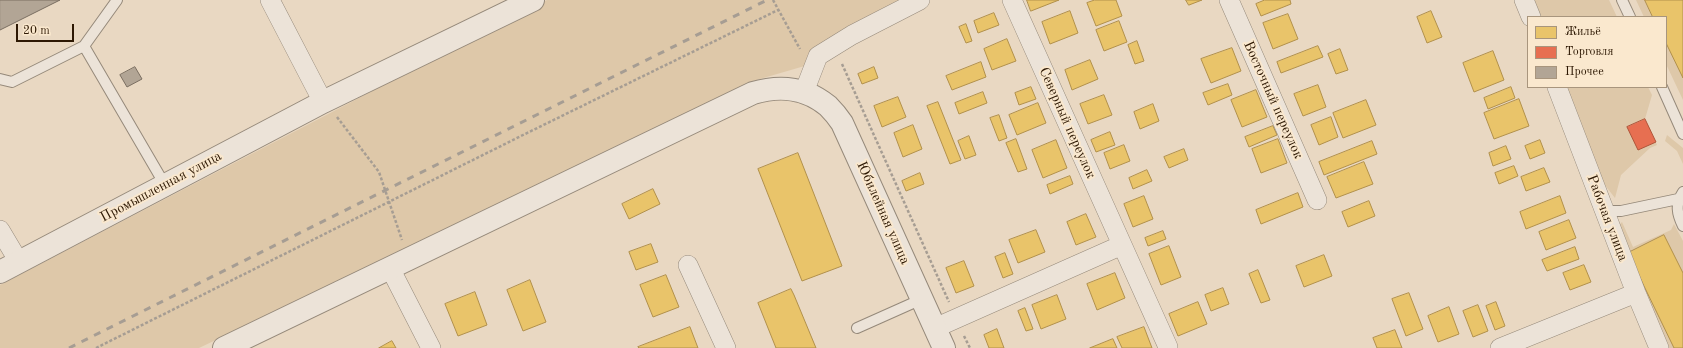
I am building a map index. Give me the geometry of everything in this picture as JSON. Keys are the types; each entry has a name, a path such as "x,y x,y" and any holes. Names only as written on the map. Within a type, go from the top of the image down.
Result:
{"street":[{"path":"270,0 324,102"},
{"name":"Промышленная улица","path":"0,272 324,102 533,0"},
{"path":"804,92 818,56 852,35 920,0"},
{"name":"Северный переулок","path":"1012,0 1168,347"},
{"name":"Восточный переулок","path":"1229,0 1317,200"},
{"path":"1524,0 1531,16"},
{"name":"Юбилейная улица","path":"224,348 753,93 770,88 786,88 804,92 828,106 842,123 944,348"},
{"name":"Рабочая улица","path":"1557,88 1658,348"},
{"path":"0,230 19,262"},
{"path":"935,328 1122,246"},
{"path":"688,265 726,348"},
{"path":"390,268 431,348"},
{"path":"1500,348 1636,293"}],"lane":[{"path":"0,79 12,82 84,46 117,0"},
{"path":"1622,0 1630,16"},
{"path":"84,46 165,185"},
{"path":"1662,88 1683,134"},
{"path":"1604,211 1621,211 1681,196"},
{"path":"1681,196 1677,209 1683,226"},
{"path":"857,328 922,299"}],"path":[{"path":"773,0 804,55"},
{"path":"96,348 389,201 778,10"},
{"path":"834,46 970,348"},
{"path":"324,102 379,172 409,259"}],"shaded area":[{"path":"547,0 903,0 808,65 753,81 577,168 199,348 0,348 0,285"},
{"path":"1526,0 1609,0 1617,16 1531,16"},
{"path":"1636,0 1683,0 1683,100 1667,66 1667,16 1644,16"},
{"path":"1557,88 1648,88 1652,95 1645,119 1657,145 1650,148 1621,175 1615,198 1604,184"},
{"path":"1667,135 1683,148 1683,164 1677,151 1665,141"},
{"path":"1622,222 1633,247 1671,230 1674,224 1683,241 1683,348 1666,348 1618,226"}],"building: Жильё":[{"path":"1027,0 1059,0 1031,11"},
{"path":"1095,0 1116,0 1122,16 1096,26 1087,3"},
{"path":"1186,0 1202,0 1189,5"},
{"path":"1265,0 1290,0 1291,4 1261,16 1256,4"},
{"path":"1645,0 1683,0 1683,78 1667,45 1667,16 1653,16"},
{"path":"1070,11 1078,33 1050,44 1042,22"},
{"path":"1431,11 1442,37 1427,43 1417,17"},
{"path":"994,13 999,25 978,33 974,21"},
{"path":"1288,14 1298,39 1273,49 1263,23"},
{"path":"1119,21 1127,42 1104,51 1096,30"},
{"path":"966,24 972,41 966,43 959,27"},
{"path":"1007,39 1016,61 992,70 984,49"},
{"path":"1137,41 1144,61 1135,64 1128,45"},
{"path":"1318,46 1323,57 1281,73 1277,62"},
{"path":"1232,48 1241,71 1211,83 1201,59"},
{"path":"1340,49 1348,70 1336,74 1328,54"},
{"path":"1493,51 1504,80 1474,92 1463,63"},
{"path":"1090,60 1098,79 1072,90 1065,70"},
{"path":"981,62 986,77 952,90 946,76"},
{"path":"874,67 878,78 862,84 858,74"},
{"path":"1228,84 1232,95 1208,105 1203,93"},
{"path":"1318,85 1326,107 1303,116 1294,94"},
{"path":"1031,87 1036,99 1019,105 1015,93"},
{"path":"1511,87 1515,98 1488,109 1484,98"},
{"path":"1256,90 1267,117 1242,127 1231,100"},
{"path":"983,92 987,103 959,114 955,103"},
{"path":"1104,95 1112,115 1088,124 1080,104"},
{"path":"898,97 906,117 882,127 874,106"},
{"path":"1519,99 1529,126 1494,139 1484,113"},
{"path":"1366,100 1376,125 1343,138 1333,113"},
{"path":"938,102 961,160 950,164 927,106"},
{"path":"1038,103 1046,123 1017,135 1009,115"},
{"path":"1153,104 1159,121 1140,129 1134,112"},
{"path":"999,115 1007,138 999,141 990,118"},
{"path":"1331,117 1338,137 1319,145 1311,125"},
{"path":"913,125 922,149 903,157 894,133"},
{"path":"1273,126 1277,135 1249,147 1245,137"},
{"path":"1110,132 1115,145 1096,152 1091,140"},
{"path":"969,136 976,155 965,159 958,141"},
{"path":"1016,139 1027,169 1018,172 1006,143"},
{"path":"1278,139 1287,163 1261,173 1252,149"},
{"path":"1056,140 1067,168 1043,178 1032,150"},
{"path":"1540,140 1545,153 1530,159 1525,146"},
{"path":"1372,141 1377,154 1324,175 1319,162"},
{"path":"1124,145 1130,161 1110,169 1104,153"},
{"path":"1506,146 1511,159 1493,166 1489,153"},
{"path":"1184,149 1188,160 1169,168 1164,157"},
{"path":"798,153 842,266 802,281 758,169"},
{"path":"1364,162 1373,184 1336,198 1327,177"},
{"path":"1514,166 1518,176 1499,184 1495,173"},
{"path":"1544,168 1550,182 1526,191 1521,177"},
{"path":"1147,170 1152,181 1133,189 1129,178"},
{"path":"920,173 924,184 906,191 902,181"},
{"path":"1070,176 1073,184 1050,194 1047,185"},
{"path":"653,189 660,204 629,219 622,204"},
{"path":"1298,193 1303,207 1261,224 1256,210"},
{"path":"1144,196 1153,219 1133,227 1124,204"},
{"path":"1560,196 1566,213 1526,229 1520,212"},
{"path":"1369,201 1375,216 1348,227 1342,212"},
{"path":"1086,214 1096,237 1076,245 1067,222"},
{"path":"1569,220 1576,238 1546,250 1539,232"},
{"path":"1036,230 1045,252 1018,263 1009,240"},
{"path":"1163,231 1166,239 1148,246 1145,238"},
{"path":"1664,235 1683,273 1683,348 1674,348 1628,253"},
{"path":"651,244 658,262 636,270 629,252"},
{"path":"1169,246 1181,277 1161,285 1149,254"},
{"path":"1575,247 1579,259 1547,271 1542,260"},
{"path":"1005,253 1013,274 1003,278 995,257"},
{"path":"1324,255 1332,276 1304,287 1296,266"},
{"path":"964,261 974,286 956,293 946,268"},
{"path":"1584,265 1591,282 1570,290 1563,273"},
{"path":"1258,270 1270,300 1261,303 1249,274"},
{"path":"1115,273 1125,298 1097,310 1087,284"},
{"path":"666,275 679,307 653,317 640,285"},
{"path":"530,280 546,322 523,331 507,290"},
{"path":"1223,288 1229,304 1211,311 1205,295"},
{"path":"791,289 816,348 776,348 758,303"},
{"path":"475,292 487,325 458,336 445,304"},
{"path":"1409,293 1423,329 1406,336 1392,299"},
{"path":"1057,295 1066,319 1041,329 1032,305"},
{"path":"1198,302 1207,324 1178,336 1169,314"},
{"path":"1496,302 1505,326 1495,330 1486,306"},
{"path":"1478,305 1488,331 1473,337 1463,311"},
{"path":"1449,307 1459,334 1438,342 1428,316"},
{"path":"1025,308 1033,329 1026,331 1018,311"},
{"path":"690,327 698,348 638,347"},
{"path":"1144,327 1152,348 1122,348 1117,337"},
{"path":"997,329 1004,348 989,348 984,335"},
{"path":"1395,330 1402,348 1377,348 1373,338"},
{"path":"1113,339 1117,348 1090,348"},
{"path":"392,341 396,348 379,348"}],"building: Торговля":[{"path":"1645,119 1656,142 1638,150 1627,127"}],"building: Прочее":[{"path":"0,0 60,0 0,30"},
{"path":"135,67 142,79 127,87 120,75"}],"railway":[{"path":"69,348 767,0"}]}
